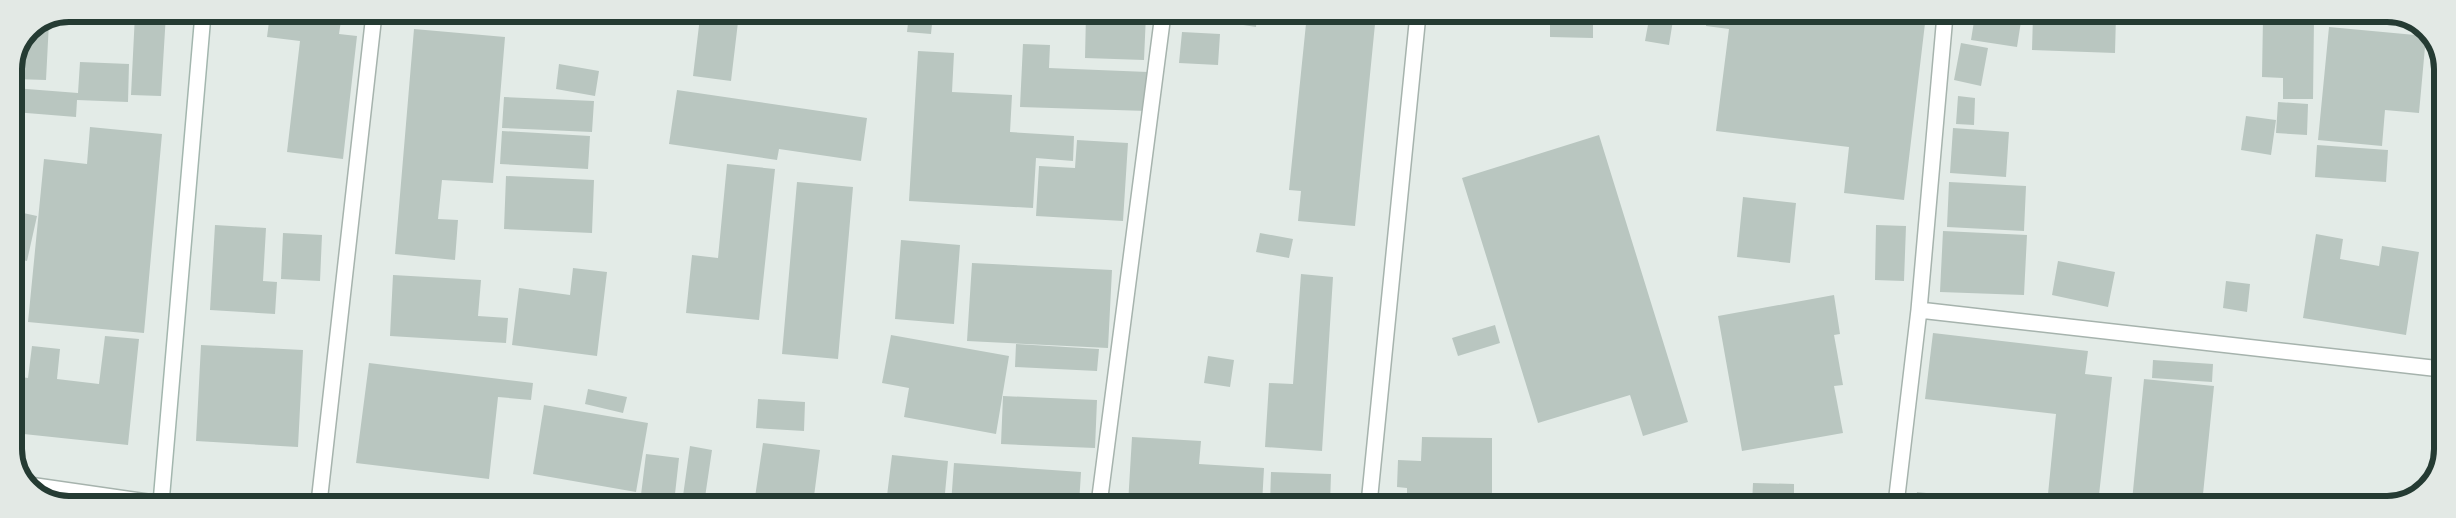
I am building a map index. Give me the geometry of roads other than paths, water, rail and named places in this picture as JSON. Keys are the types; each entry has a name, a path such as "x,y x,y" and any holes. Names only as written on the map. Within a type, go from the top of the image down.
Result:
{"street":[{"path":"162,496 202,22"},
{"path":"320,496 373,22"},
{"path":"1100,496 1162,22"},
{"path":"1370,496 1417,22"},
{"path":"1897,496 1919,310 1944,22"},
{"path":"1919,310 2434,368"},
{"path":"43,487 105,496"}]}
